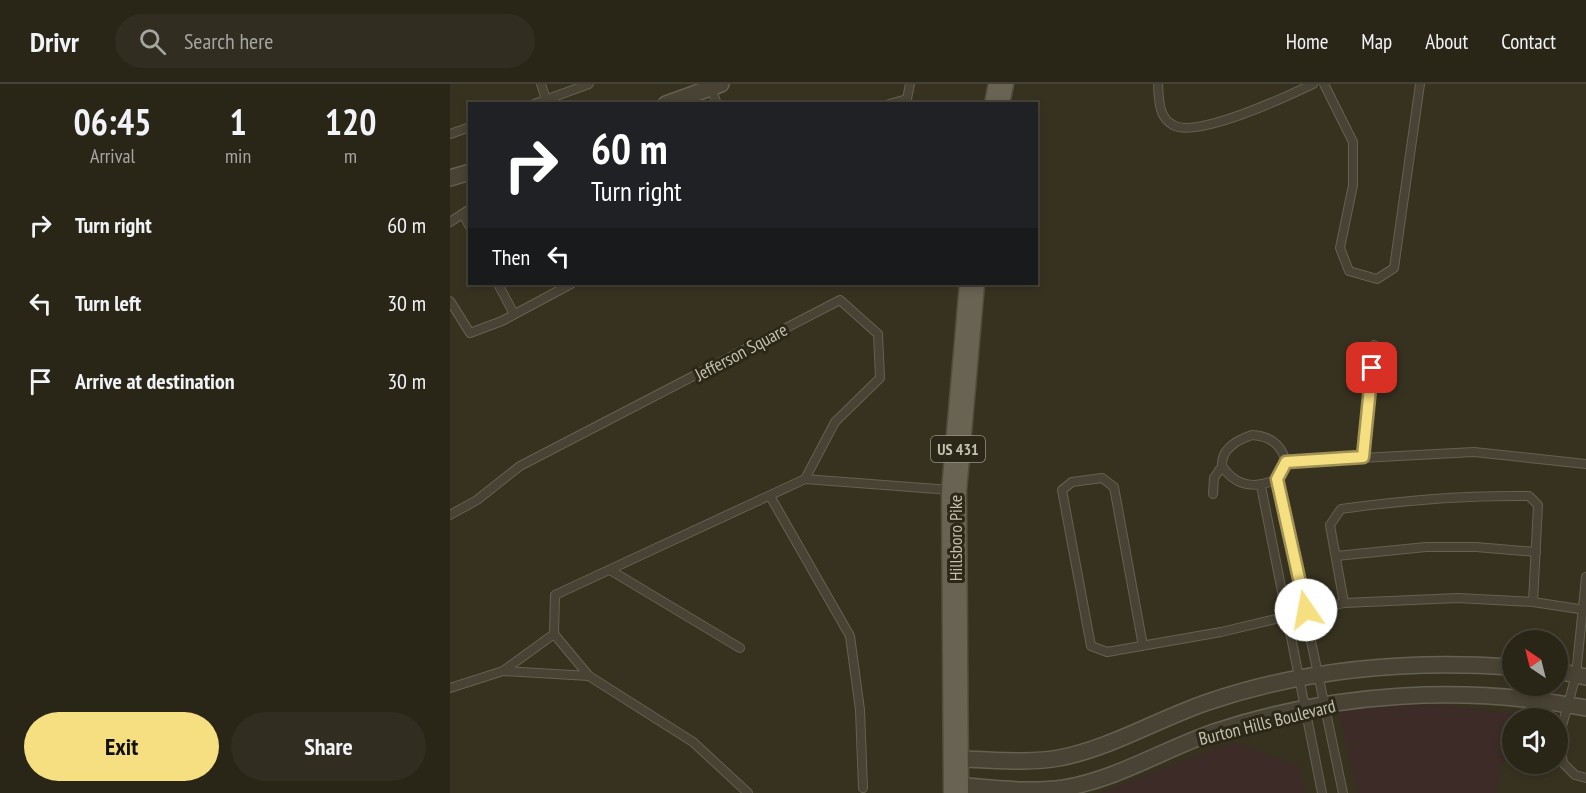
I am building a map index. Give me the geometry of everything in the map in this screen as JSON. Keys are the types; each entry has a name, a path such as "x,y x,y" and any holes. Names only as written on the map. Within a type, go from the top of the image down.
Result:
{"main road":[{"path":"997,102 1001,84"},
{"name":"Hillsboro Pike","path":"955,789 954,491 972,285"}],"street":[{"path":"672,102 716,86"},
{"path":"450,178 468,173"},
{"name":"Burton Hills Boulevard","path":"955,759 1034,760 1082,752 1208,702 1299,678 1377,667 1463,664 1502,666"},
{"name":"Burton Hills Boulevard","path":"955,789 1036,791 1063,788 1118,772 1218,731 1305,708 1380,697 1462,694 1567,704 1586,708"}],"lane":[{"path":"541,84 546,99"},
{"path":"539,102 589,84"},
{"path":"896,102 907,99 910,84"},
{"path":"1158,84 1159,109 1172,125 1191,130 1269,104 1313,84"},
{"path":"1324,84 1353,142 1353,185 1340,248 1349,271 1377,279 1394,268 1420,84"},
{"path":"716,86 717,102"},
{"path":"450,134 468,128"},
{"path":"450,222 466,211"},
{"path":"499,285 514,314"},
{"path":"450,300 470,333 514,314 560,286"},
{"name":"Jefferson Square","path":"450,515 477,500 520,466 840,300 878,334 880,378 835,422 805,479"},
{"path":"1363,457 1374,345"},
{"path":"1213,494 1215,478 1222,466 1222,459 1232,444 1252,435 1270,439 1278,445 1286,462"},
{"path":"1286,462 1474,452 1586,464"},
{"path":"1222,466 1240,482 1262,486 1277,479 1286,462"},
{"path":"1143,646 1114,487 1102,478 1072,482 1062,490 1091,646 1107,652 1143,646 1221,632 1306,610 1344,603 1458,598 1533,602 1584,609"},
{"path":"748,793 693,742 589,676 554,634 555,595 805,479 954,491"},
{"path":"1277,479 1344,793"},
{"path":"1262,486 1322,793"},
{"path":"1344,603 1330,525 1341,509 1400,501 1488,495 1529,496 1538,505 1533,602"},
{"path":"770,496 850,636 860,710 863,788"},
{"path":"1336,556 1426,547 1476,547 1536,552"},
{"path":"610,570 740,648"},
{"path":"1586,577 1581,676 1567,704 1559,737 1563,763 1575,775 1586,778"},
{"path":"450,688 503,671 554,634"},
{"path":"503,671 589,676"}],"shaded area":[{"path":"1444,705 1502,712 1502,765 1496,793 1358,793 1338,710 1372,706"},
{"path":"1233,742 1299,765 1305,793 1100,793"}],"route":[{"path":"1306,610 1277,479 1286,462 1363,457 1372,368"}]}
